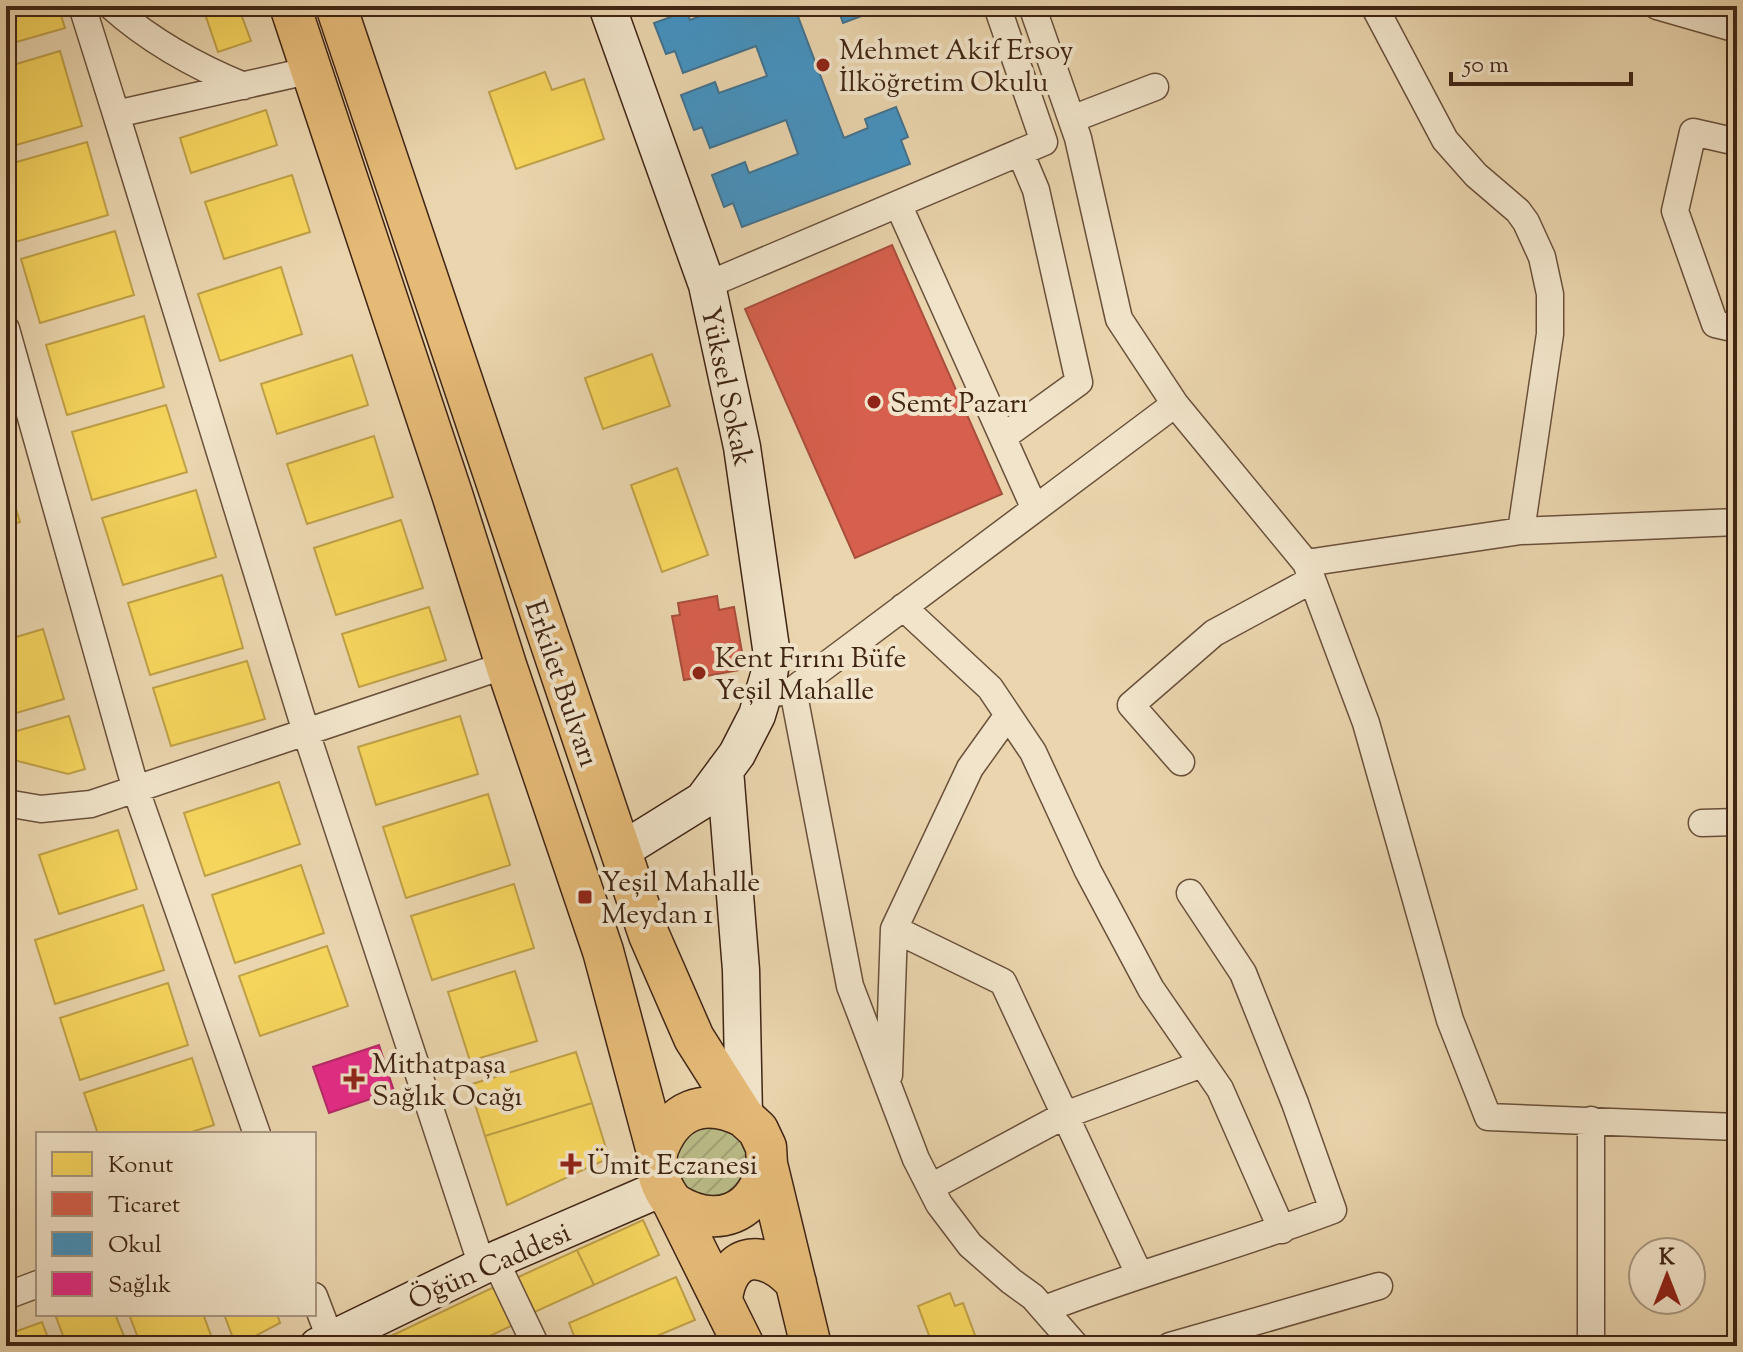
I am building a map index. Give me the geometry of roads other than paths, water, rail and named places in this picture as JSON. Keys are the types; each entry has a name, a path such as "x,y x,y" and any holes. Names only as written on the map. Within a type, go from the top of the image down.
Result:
{"main road":[{"name":"Erkilet Bulvarı","path":"290,6 603,951 664,1181 744,1346"},
{"name":"Erkilet Bulvarı","path":"336,6 649,935 694,1038 766,1147 767,1164 811,1346"},
{"path":"744,1117 728,1109 709,1106 691,1110 675,1120 663,1134 664,1181 688,1212 706,1217 724,1216 741,1209 755,1198 764,1182 767,1164"},
{"path":"722,1299 724,1281 731,1269 744,1261 767,1260 778,1265 796,1283"}],"street":[{"path":"82,6 306,732 488,1263 536,1346"},
{"path":"111,6 155,41 183,58 244,86"},
{"name":"Yüksel Sokak","path":"607,6 707,285 742,447 778,693 703,800 621,851"},
{"path":"707,285 1044,142 997,6"},
{"path":"1032,6 1078,138 1119,319 1175,404 1309,572 1366,723 1450,1020 1488,1117 1737,1127"},
{"path":"1374,6 1445,140 1476,175 1518,211 1542,257 1550,294 1550,334 1521,531"},
{"path":"1657,6 1737,29"},
{"path":"116,114 312,70"},
{"path":"1072,119 1155,87"},
{"path":"1737,142 1693,132 1675,211 1715,324 1737,329"},
{"path":"1003,437 1079,382 1036,190 1020,152"},
{"path":"898,204 1034,507"},
{"path":"6,329 136,790 256,1132"},
{"path":"1076,1346 1045,1309 970,1245 939,1204 916,1159 850,986 778,693 903,607 1175,404"},
{"path":"1181,762 1131,705 1214,633 1309,572 1521,531 1737,522"},
{"path":"903,607 990,688 1033,752 1088,871 1151,989 1220,1089 1282,1230"},
{"path":"6,803 41,809 91,804 506,665"},
{"path":"889,1087 894,929 970,768 1008,715"},
{"path":"725,770 741,970 744,1117"},
{"path":"649,935 643,893 645,874 653,857 703,800"},
{"path":"1702,823 1737,822"},
{"path":"1045,1309 1139,1274 1282,1230 1333,1210 1295,1103 1243,973 1190,893"},
{"path":"894,929 1003,982 1139,1274"},
{"path":"931,1187 1065,1115 1202,1064"},
{"path":"1591,1120 1591,1346"},
{"name":"Öğün Caddesi","path":"327,1344 488,1263 664,1181"},
{"path":"6,1296 36,1285"},
{"path":"1170,1346 1379,1286"},
{"path":"316,1303 327,1344"}],"place":[{"name":"Mehmet Akif Ersoy İlköğretim Okulu","path":"823,65"},
{"name":"Semt Pazarı","path":"874,402"},
{"name":"Kent Fırını Büfe Yeşil Mahalle","path":"699,673"},
{"name":"Yeşil Mahalle Meydan 1","path":"585,897"},
{"name":"Mithatpaşa Sağlık Ocağı","path":"354,1079"},
{"name":"Ümit Eczanesi","path":"571,1164"}]}
